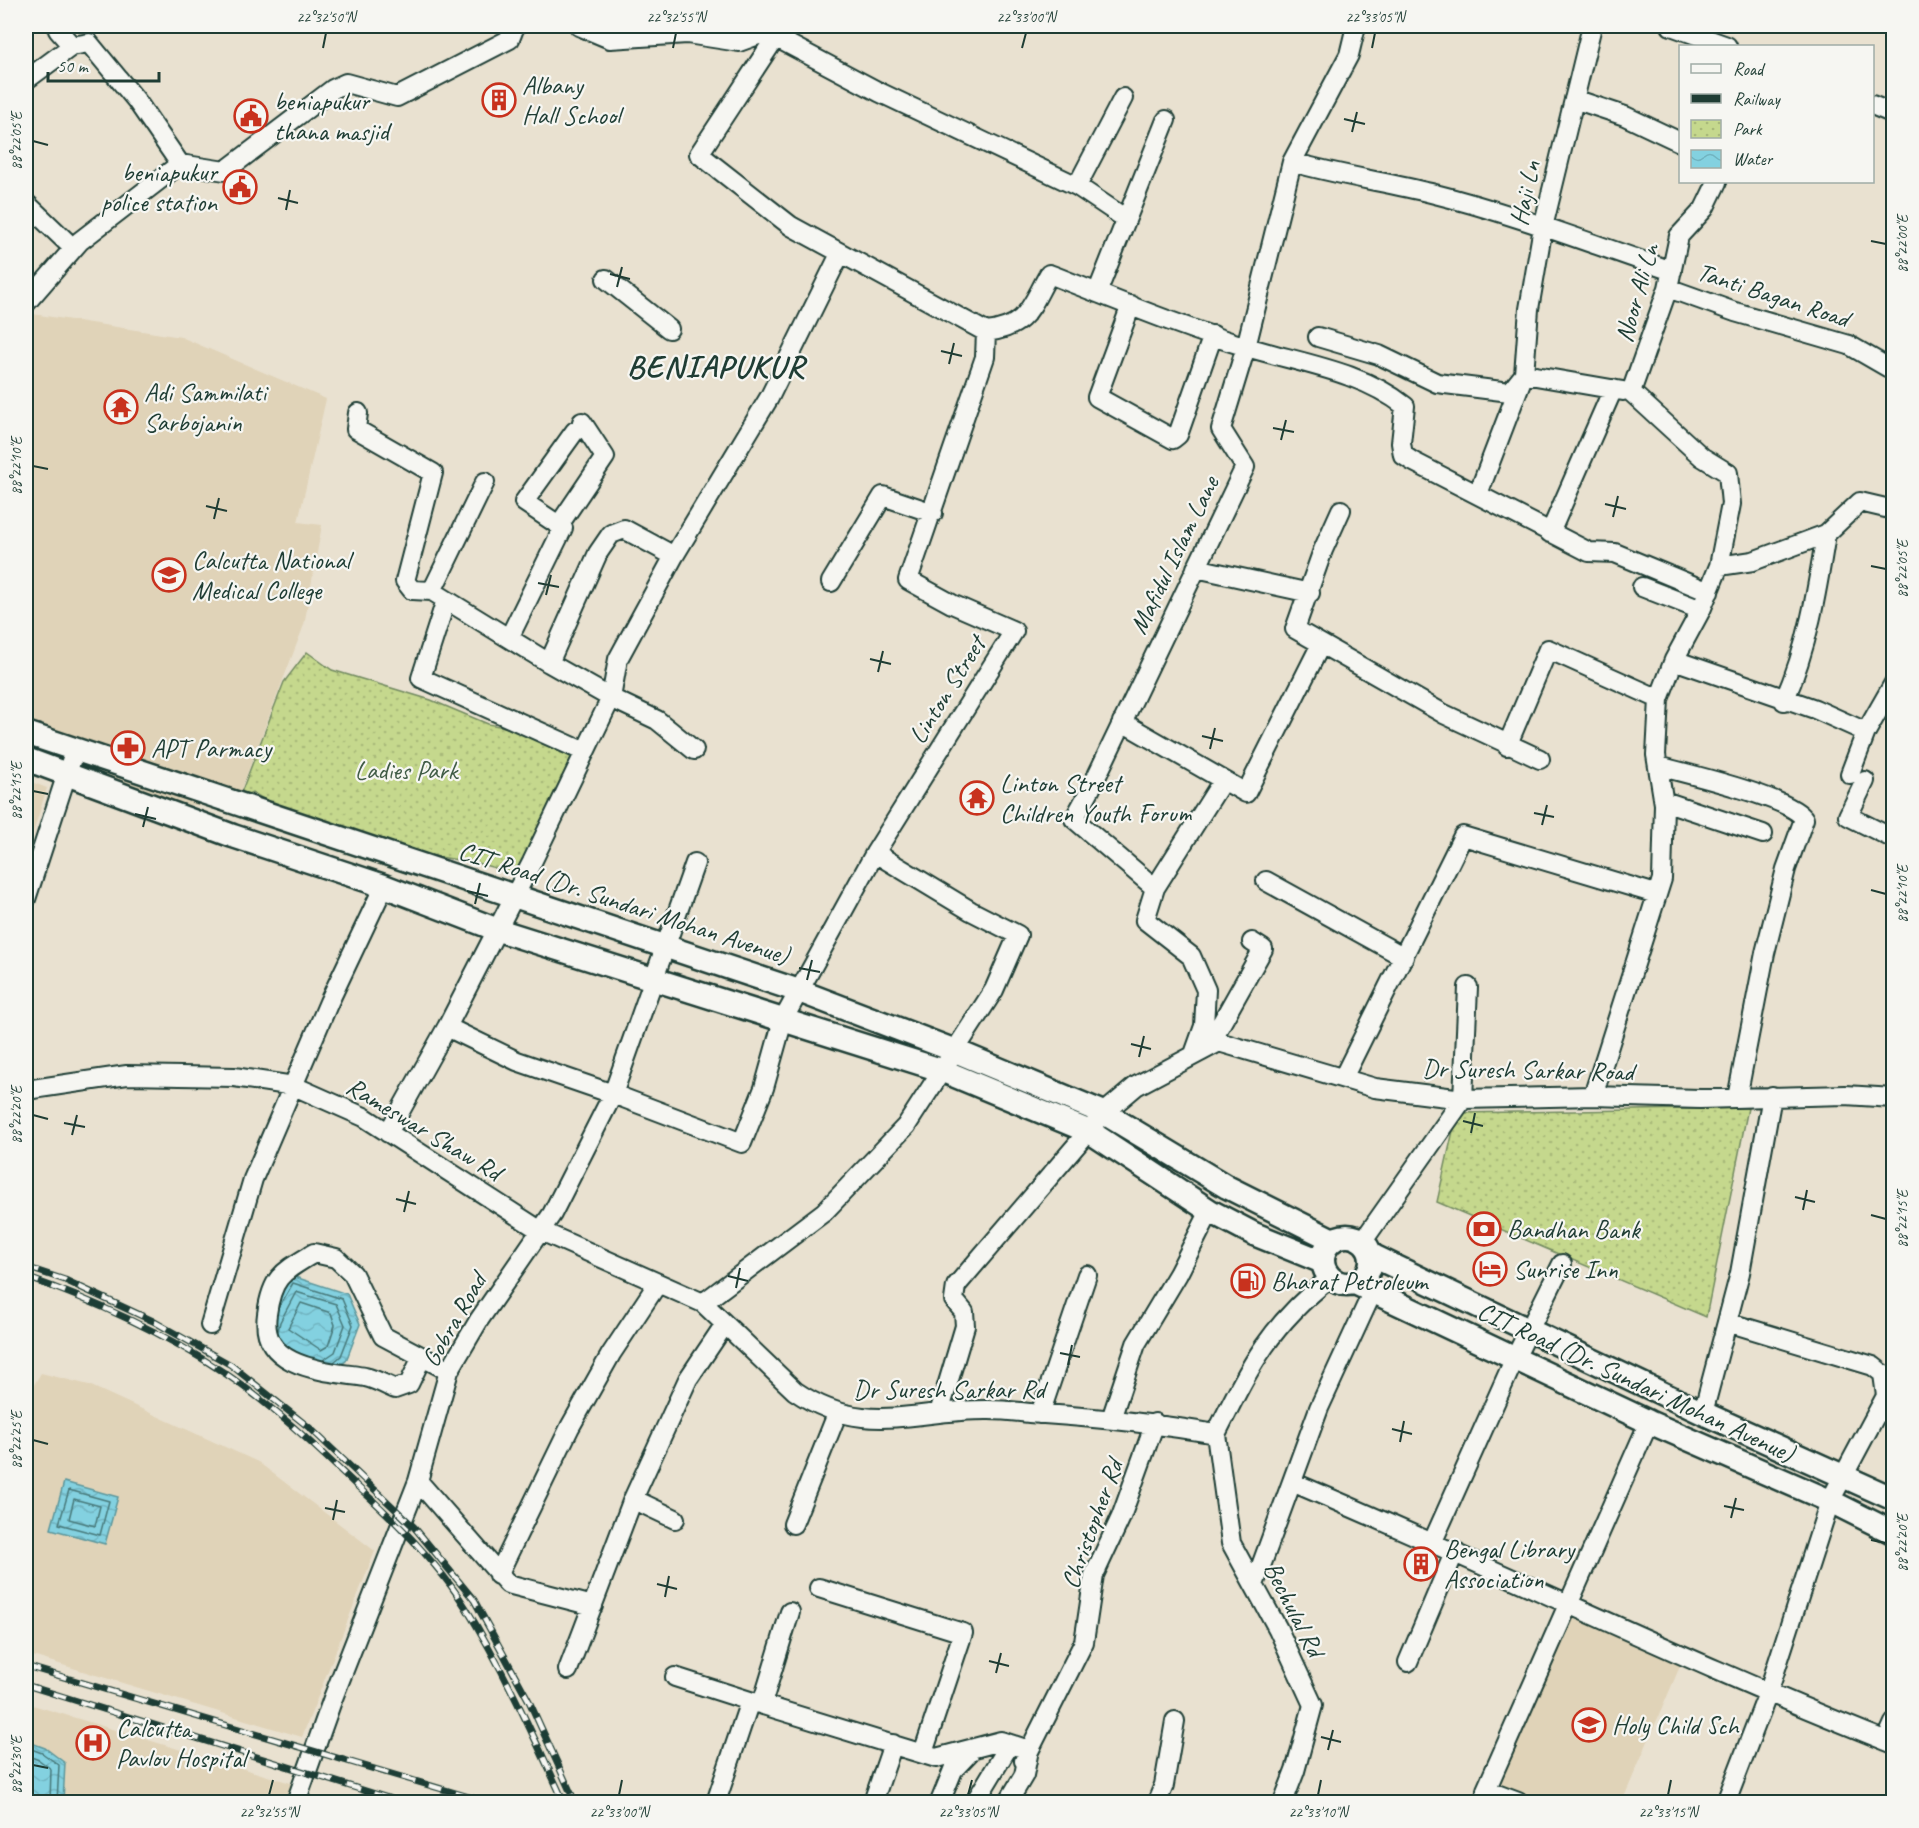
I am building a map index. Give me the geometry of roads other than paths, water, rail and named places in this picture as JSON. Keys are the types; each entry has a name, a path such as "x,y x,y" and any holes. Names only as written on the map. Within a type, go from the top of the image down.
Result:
{"main road":[{"name":"CIT Road (Dr. Sundari Mohan Avenue)","path":"26,733 799,992 953,1050 1104,1113 1227,1187 1333,1240"},
{"path":"26,759 67,772 233,836 384,886 498,930 941,1070 1090,1132 1210,1211 1327,1270 1347,1285 1364,1287 1369,1271 1367,1248 1348,1235 1333,1240 1324,1253 1327,1270"},
{"name":"CIT Road (Dr. Sundari Mohan Avenue)","path":"1367,1248 1528,1331 1893,1499"},
{"name":"CIT Road (Dr. Sundari Mohan Avenue)","path":"1364,1287 1650,1422 1830,1501 1893,1533"}],"street":[{"path":"59,26 58,30 72,46"},
{"path":"26,80 72,46 89,43 136,100 180,164 225,171 333,89 346,83 397,97 510,39 515,26"},
{"path":"579,26 610,39 687,34 739,42 780,30 879,92 1077,186 1126,219"},
{"name":"Mafidul Islam Lane","path":"1155,888 1074,819 1245,467 1221,429 1246,347 1292,162 1349,55 1356,26"},
{"name":"Haji Ln","path":"1478,494 1524,374 1529,309 1543,227 1592,26"},
{"path":"1671,26 1724,45"},
{"path":"780,30 699,154 791,226 840,255 986,332 1007,330 1022,321 1049,274 1246,347 1326,368 1392,396 1405,406 1401,443 1403,455 1589,552 1615,553 1709,592"},
{"path":"1077,186 1122,98"},
{"path":"1574,99 1625,116 1679,142"},
{"path":"1874,106 1893,114"},
{"path":"1097,293 1166,120"},
{"name":"Tanti Bagan Road","path":"1292,162 1349,178 1431,194 1543,227 1670,280 1736,312 1849,345 1893,371"},
{"path":"26,303 73,248 180,164"},
{"name":"Noor Ali Ln","path":"1550,533 1622,391 1670,280 1679,236 1704,209 1717,183"},
{"path":"26,203 73,248"},
{"path":"388,1133 498,930 585,752 611,698 618,659 674,556 769,398 840,255"},
{"path":"606,279 669,329"},
{"path":"1131,305 1097,397 1173,439 1179,435 1213,335"},
{"name":"Linton Street","path":"783,1020 875,853 1014,631 952,604 908,580 985,357 986,332"},
{"path":"1318,337 1379,355 1437,383 1510,392 1524,374 1622,391 1702,457 1728,473 1731,504 1719,566 1701,610 1674,660 1659,699 1658,766 1664,801 1662,879 1593,1096"},
{"path":"358,413 356,429 433,473 405,581 412,590 439,595 549,663 611,698 657,720 694,750"},
{"path":"509,638 562,528 524,502 579,427 605,457 559,525"},
{"path":"485,482 439,595 421,678 585,752"},
{"path":"831,582 883,496 933,513"},
{"path":"1719,566 1753,561 1826,534 1860,502 1893,510"},
{"path":"1341,510 1323,550 1310,593 1295,629 1320,646 1444,714 1507,746 1540,759"},
{"path":"549,663 598,553 611,534 624,529 674,556"},
{"path":"1784,701 1796,673 1813,615 1826,534"},
{"path":"1196,568 1310,593"},
{"path":"1642,587 1701,610"},
{"path":"1122,722 1246,793 1320,646"},
{"path":"1507,746 1548,649 1659,699"},
{"path":"1674,660 1784,701 1815,709 1866,732"},
{"path":"1893,683 1866,732 1858,778 1848,816 1893,839"},
{"path":"26,899 75,749"},
{"path":"1658,766 1730,786 1779,803 1795,809 1804,819 1786,869 1765,953 1737,1098"},
{"path":"1194,1054 1204,1026 1206,990 1191,956 1145,920 1155,888 1223,780"},
{"path":"1664,801 1763,834"},
{"path":"1343,1078 1463,836 1656,894"},
{"path":"703,1303 824,1212 906,1126 953,1050 994,990 1018,935 971,911 875,853"},
{"name":"Gobra Road","path":"296,1803 333,1698 418,1481 449,1371 479,1320 541,1231 613,1094 695,863"},
{"path":"1266,881 1404,957"},
{"path":"210,1325 253,1179 329,1002 384,886"},
{"path":"1220,1042 1213,1038 1263,949 1252,942"},
{"path":"1367,1248 1463,1099 1468,987"},
{"path":"447,1027 517,1061 613,1094 742,1143 764,1088 783,1020"},
{"path":"939,1413 965,1326 964,1312 954,1300 956,1286 1104,1113 1136,1086 1220,1042"},
{"name":"Dr Suresh Sarkar Road","path":"1220,1042 1375,1088 1463,1099 1593,1096 1737,1098 1845,1095 1893,1098"},
{"name":"Rameswar Shaw Rd","path":"26,1090 127,1075 234,1077 294,1086 364,1117 541,1231"},
{"path":"1703,1413 1740,1274 1772,1096"},
{"path":"1111,1419 1136,1344 1178,1274 1210,1211"},
{"name":"Dr Suresh Sarkar Rd","path":"541,1231 703,1303 795,1391 837,1414 870,1420 990,1410 1155,1423 1216,1434"},
{"path":"422,1357 409,1384 395,1389 367,1377 313,1370 285,1356 272,1346 264,1331 269,1299 279,1274 314,1253 336,1258 353,1275 383,1336 449,1371"},
{"path":"1433,1541 1515,1358 1562,1264"},
{"path":"1216,1434 1249,1368 1279,1324 1327,1270"},
{"path":"1040,1414 1087,1275"},
{"path":"498,1575 570,1427 611,1354 658,1283"},
{"path":"1254,1585 1364,1287"},
{"path":"1726,1803 1768,1693 1830,1501 1890,1399 1883,1374 1873,1366 1727,1322"},
{"path":"568,1670 633,1499 688,1379 725,1324"},
{"path":"793,1524 837,1414"},
{"path":"1518,1803 1486,1790 1650,1422"},
{"name":"Christopher Rd","path":"998,1803 1013,1784 1084,1642 1094,1575 1121,1517 1155,1423"},
{"name":"Bechulal Rd","path":"1216,1434 1231,1543 1278,1629 1313,1705 1295,1771 1283,1803"},
{"path":"418,1481 462,1529 498,1575 510,1585 593,1606"},
{"path":"1292,1482 1433,1541 1768,1693 1890,1742 1893,1723"},
{"path":"633,1499 675,1519"},
{"path":"1408,1662 1455,1551"},
{"path":"819,1588 963,1634 923,1754"},
{"path":"716,1803 790,1612"},
{"path":"675,1677 936,1758 1001,1741 1029,1750 1024,1775 1008,1803"},
{"path":"1156,1803 1164,1785 1175,1721"},
{"path":"873,1803 893,1744"},
{"path":"975,1803 1010,1744"},
{"path":"940,1803 953,1770 974,1748"}],"water":[{"path":"289,1275 347,1294 360,1324 346,1361 320,1378 264,1340 266,1318"},
{"path":"64,1482 118,1497 105,1544 51,1529"},
{"path":"26,1741 45,1748 65,1763 63,1802 26,1802"}],"railway":[{"path":"26,1267 65,1280 153,1321 231,1365 311,1429 414,1527 474,1600 529,1701 575,1802"},
{"path":"26,1277 129,1319 179,1345 226,1374 294,1427 387,1514 443,1575 466,1608 506,1679 564,1802"},
{"path":"26,1666 486,1802"},
{"path":"26,1685 401,1802"}],"place":[{"name":"Albany Hall School","path":"499,100"},
{"name":"beniapukur thana masjid","path":"251,116"},
{"name":"beniapukur police station","path":"240,187"},
{"name":"Adi Sammilati Sarbojanin","path":"121,407"},
{"name":"Calcutta National Medical College","path":"169,575"},
{"name":"APT Parmacy","path":"128,748"},
{"name":"Linton Street Children Youth Forum","path":"977,798"},
{"name":"Bandhan Bank","path":"1484,1229"},
{"name":"Sunrise Inn","path":"1490,1269"},
{"name":"Bharat Petroleum","path":"1248,1281"},
{"name":"Bengal Library Association","path":"1421,1564"},
{"name":"Holy Child Sch","path":"1589,1725"},
{"name":"Calcutta Pavlov Hospital","path":"93,1743"}],"district":[{"name":"BENIAPUKUR","path":"716,366"}],"park label":[{"name":"Ladies Park","path":"406,770"}]}
